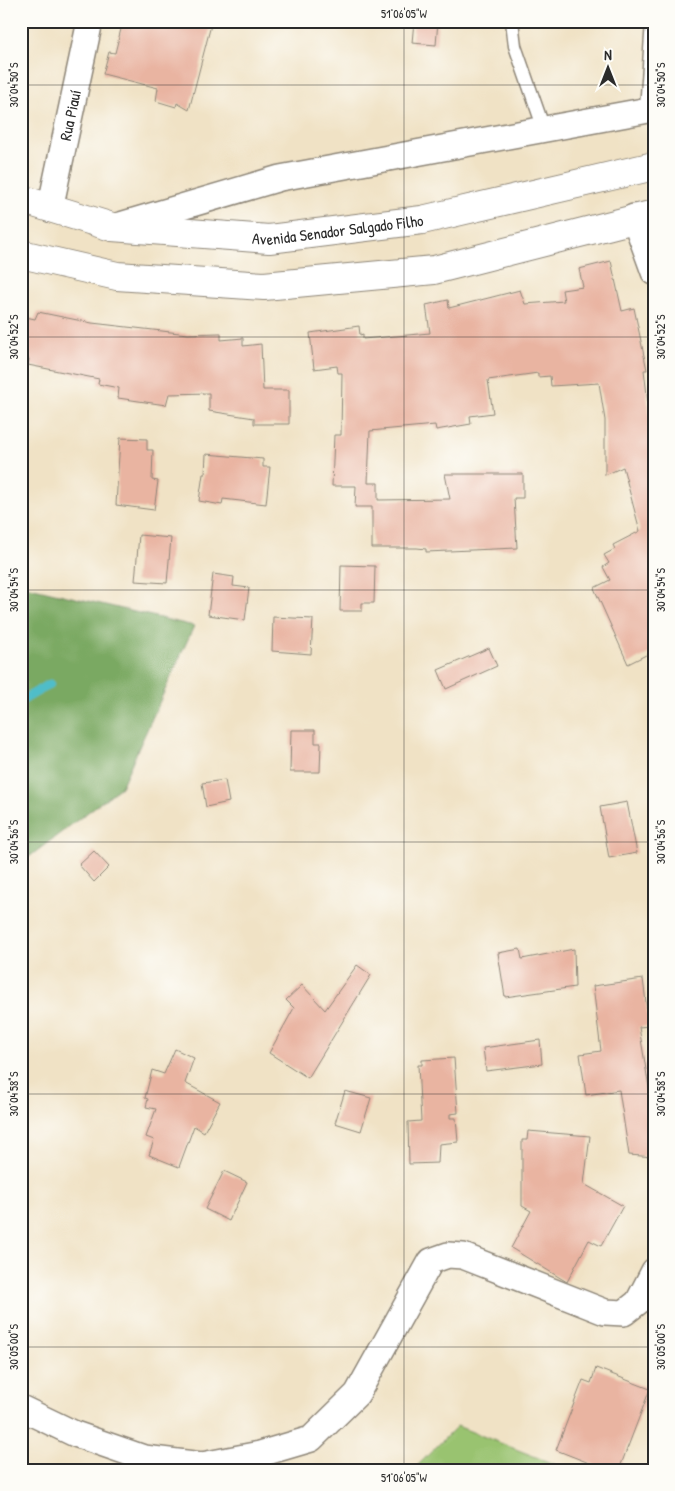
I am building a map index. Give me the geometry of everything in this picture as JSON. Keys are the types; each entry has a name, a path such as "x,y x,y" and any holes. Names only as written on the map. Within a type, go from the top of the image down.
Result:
{"main road":[{"name":"Avenida Senador Salgado Filho","path":"21,199 112,227 269,239 422,220 654,166"},
{"path":"21,254 117,276 264,286 434,270 644,216"}],"street":[{"name":"Rua Piauí","path":"50,209 90,21"},
{"path":"112,227 280,178 650,109"},
{"path":"644,216 654,272"},
{"path":"21,1408 74,1434 144,1458 202,1465 260,1454 311,1439 357,1394 430,1261 448,1255 463,1256 605,1312 624,1313 638,1302 654,1271"}],"lane":[{"path":"512,21 515,46 544,129"},
{"path":"650,109 652,21"}],"green space":[{"path":"21,585 194,626 121,787 21,863"},
{"path":"457,1426 569,1470 413,1470"}],"building":[{"path":"123,21 212,21 189,110 177,103 176,107 156,101 158,88 103,74 109,52 115,53"},
{"path":"414,21 438,21 436,45 412,43"},
{"path":"611,261 622,311 634,308 647,370 644,370 651,428 654,433 654,651 628,664 594,588 610,580 603,567 609,563 604,555 615,549 613,545 640,531 623,467 605,475 605,420 599,383 551,386 550,376 538,377 538,373 488,380 493,413 470,416 471,424 436,430 435,425 370,431 368,483 378,483 378,500 450,499 445,474 523,474 523,498 514,498 517,548 426,552 426,549 417,548 372,548 372,507 355,507 356,486 332,486 334,435 341,435 342,373 338,373 337,366 314,369 310,333 359,326 360,335 363,334 363,339 430,333 426,305 448,300 449,308 520,290 525,304 564,301 562,290 583,287 579,269"},
{"path":"38,312 92,323 188,334 221,333 221,340 243,338 243,346 261,344 263,390 289,390 289,424 254,424 254,418 209,411 209,393 169,394 166,405 118,398 119,388 98,384 99,379 28,365 29,359 21,357 21,316 35,319"},
{"path":"120,438 147,439 147,450 153,450 152,480 158,481 154,510 116,505"},
{"path":"206,454 263,459 263,467 270,467 266,504 223,499 222,505 199,501 203,474 205,474"},
{"path":"139,535 171,538 167,583 135,581"},
{"path":"341,565 375,566 374,603 362,603 362,611 340,611"},
{"path":"213,574 234,577 233,586 249,588 245,620 208,615"},
{"path":"273,617 313,619 311,654 272,651"},
{"path":"489,648 497,666 446,689 438,670"},
{"path":"291,730 315,730 315,743 321,743 320,772 290,772"},
{"path":"225,780 229,802 206,807 202,783"},
{"path":"627,802 637,853 609,858 600,807"},
{"path":"94,851 109,867 94,882 79,865"},
{"path":"520,949 522,959 574,949 575,987 505,997 498,953"},
{"path":"357,965 371,975 308,1078 269,1053 294,1008 286,1000 302,985 325,1010"},
{"path":"643,979 649,1026 639,1027 654,1118 654,1157 629,1155 619,1090 586,1095 580,1054 601,1051 593,986"},
{"path":"540,1040 542,1064 486,1071 483,1048"},
{"path":"175,1049 194,1058 185,1083 220,1102 204,1132 194,1126 179,1167 149,1155 154,1140 146,1137 156,1109 146,1107 148,1099 145,1098 152,1070 164,1074"},
{"path":"454,1058 458,1113 450,1114 450,1118 456,1118 458,1142 439,1144 438,1163 409,1164 408,1122 421,1121 418,1065 422,1065 422,1060"},
{"path":"345,1091 371,1098 361,1131 335,1123"},
{"path":"528,1131 590,1136 584,1184 623,1206 601,1246 589,1240 567,1282 511,1248 531,1211 522,1206 522,1140 527,1140"},
{"path":"224,1171 247,1182 229,1221 205,1209"},
{"path":"596,1368 650,1389 619,1470 607,1470 556,1450 583,1380 591,1383"}],"waterway":[{"path":"21,701 50,684"}]}
